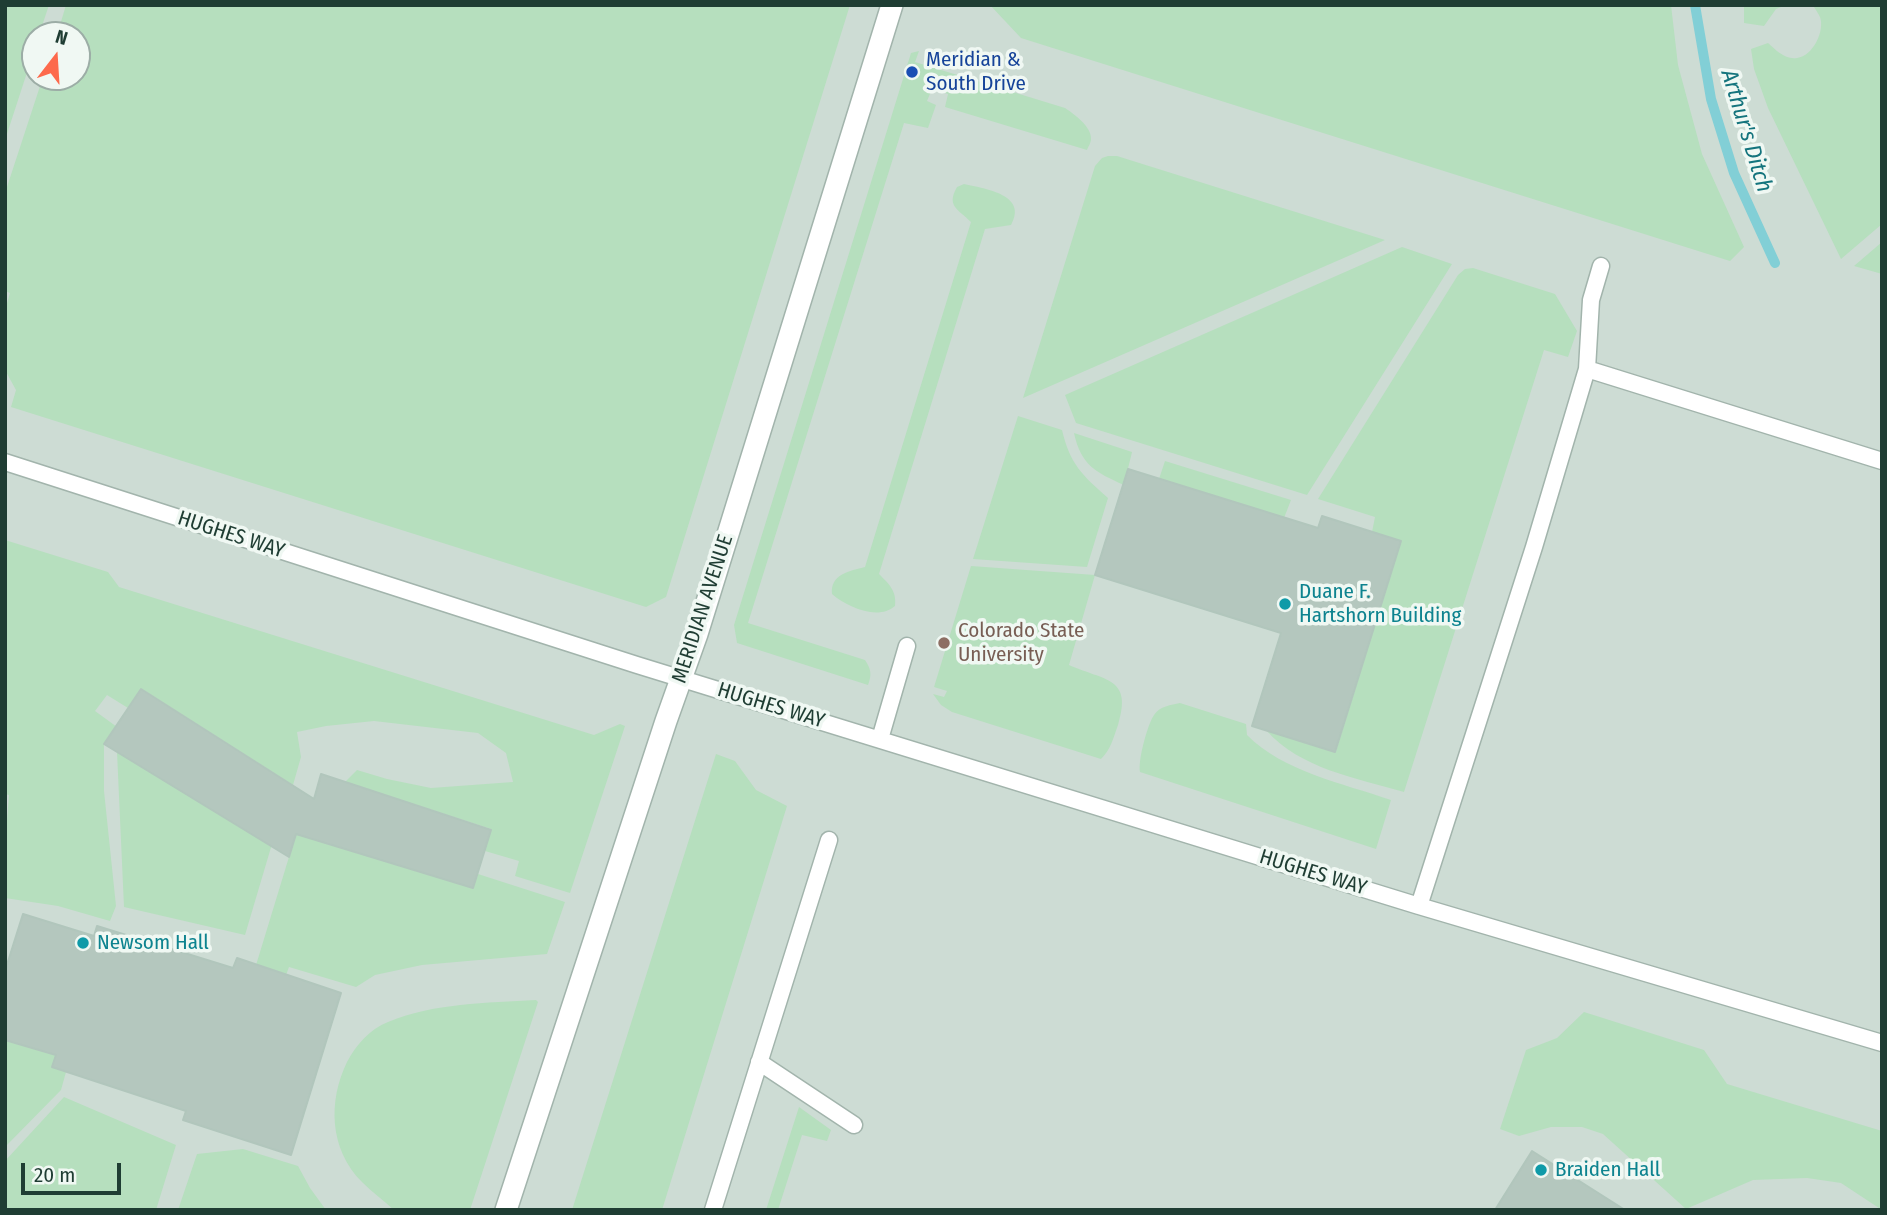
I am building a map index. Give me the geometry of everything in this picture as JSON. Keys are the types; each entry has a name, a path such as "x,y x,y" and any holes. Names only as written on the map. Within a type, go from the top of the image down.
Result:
{"street":[{"name":"MERIDIAN AVENUE","path":"506,1210 577,987 701,622 892,5"}],"lane":[{"path":"1419,905 1534,547 1587,369 1591,300 1601,266"},
{"path":"1587,369 1882,461"},
{"name":"HUGHES WAY","path":"5,462 681,678 1419,905 1882,1043"},
{"path":"880,739 907,646"},
{"path":"713,1210 829,839"},
{"path":"760,1062 854,1125"}],"shaded area":[{"name":"Colorado State University","path":"5,5 1882,5 1882,1210 5,1210"}],"green space":[{"path":"5,5 49,5 44,21 21,21 21,91 5,140"},
{"path":"66,5 850,5 666,597 646,607 11,407 16,390 5,370 5,310 10,293 5,291 5,193 38,91 91,91 91,21 61,21"},
{"path":"990,5 1671,5 1678,65 1702,154 1744,247 1730,261 1021,38"},
{"path":"1744,5 1786,5 1776,9 1764,26 1744,23"},
{"path":"1806,5 1882,5 1882,224 1841,259 1768,108 1754,69 1751,49 1768,43 1789,57 1797,58 1808,53 1819,36 1821,23 1814,7"},
{"path":"919,51 915,62 1065,108 1086,125 1091,139 1087,150 945,107 948,94 932,89 927,101 936,105 928,128 904,123 748,623 865,660 870,672 868,685 737,643 734,625 911,53"},
{"path":"1108,156 1117,156 1385,240 1023,398 1095,166"},
{"path":"964,184 1002,195 1010,200 1015,215 1011,225 985,229 879,574 893,592 895,606 880,612 863,610 838,599 832,594 832,587 842,575 865,567 971,222 953,203 957,187"},
{"path":"1882,242 1882,274 1854,266"},
{"path":"1402,247 1452,264 1307,495 1076,423 1065,395"},
{"path":"1473,268 1555,294 1577,331 1568,357 1544,350 1404,792 1349,777 1312,763 1295,754 1266,730 1336,751 1401,541 1372,532 1375,517 1318,499 1458,275 1465,269"},
{"path":"1018,416 1062,430 1078,468 1108,498 1087,567 973,559"},
{"path":"1074,433 1132,452 1124,485 1097,471 1085,460"},
{"path":"1165,461 1291,500 1284,518 1159,479"},
{"path":"5,540 108,572 119,587 594,735 620,724 625,726 570,893 515,876 519,861 485,851 491,829 345,782 357,770 431,788 513,782 506,753 478,733 374,721 297,732 301,757 293,785 142,689 128,708 107,695 95,711 117,727 104,745 104,791 116,906 110,921 58,906 5,898 9,795 5,794"},
{"path":"971,566 1095,575 1069,665 1104,678 1119,689 1122,709 1118,725 1109,748 1101,759 952,712 941,705 933,694 944,697 947,691 934,687"},
{"path":"1180,703 1246,724 1247,735 1262,748 1296,767 1391,800 1376,849 1140,772 1144,743 1154,715 1162,708"},
{"path":"117,752 272,844 245,935 124,907"},
{"path":"716,754 735,761 756,790 787,806 662,1210 572,1210"},
{"path":"296,834 473,888 478,874 565,902 547,954 422,965 375,975 356,987 289,967 286,975 253,975"},
{"path":"538,1002 470,1210 394,1210 351,1169 338,1140 335,1124 337,1093 347,1062 355,1050 375,1029 423,1011 461,1005"},
{"path":"1584,1012 1704,1050 1727,1084 1882,1131 1882,1210 1841,1183 1807,1178 1753,1180 1686,1209 1603,1134 1582,1127 1551,1127 1519,1136 1500,1129 1526,1050 1557,1038"},
{"path":"5,1040 56,1055 52,1066 66,1072 61,1090 5,1147"},
{"path":"64,1097 176,1145 156,1210 5,1210 5,1161"},
{"path":"799,1107 831,1130 827,1141 802,1135 778,1210 766,1210"},
{"path":"243,1149 298,1166 326,1210 178,1210 197,1154"}],"building":[{"name":"Duane F. Hartshorn Building","path":"1128,469 1318,528 1322,516 1401,541 1335,752 1252,726 1281,633 1095,575"},
{"path":"141,689 314,799 321,774 491,830 473,888 296,834 289,857 104,744"},
{"name":"Newsom Hall","path":"23,914 94,936 97,926 233,968 237,958 341,993 291,1155 183,1120 186,1111 52,1067 56,1055 5,1040 5,971"},
{"name":"Braiden Hall","path":"1532,1151 1625,1210 1495,1210"}],"waterway":[{"name":"Arthur's Ditch","path":"1695,5 1711,99 1734,173 1775,263"}],"place":[{"name":"Meridian & South Drive","path":"912,72"},
{"name":"Duane F. Hartshorn Building","path":"1285,604"},
{"name":"Colorado State University","path":"944,643"},
{"name":"Newsom Hall","path":"83,943"},
{"name":"Braiden Hall","path":"1541,1170"}]}
